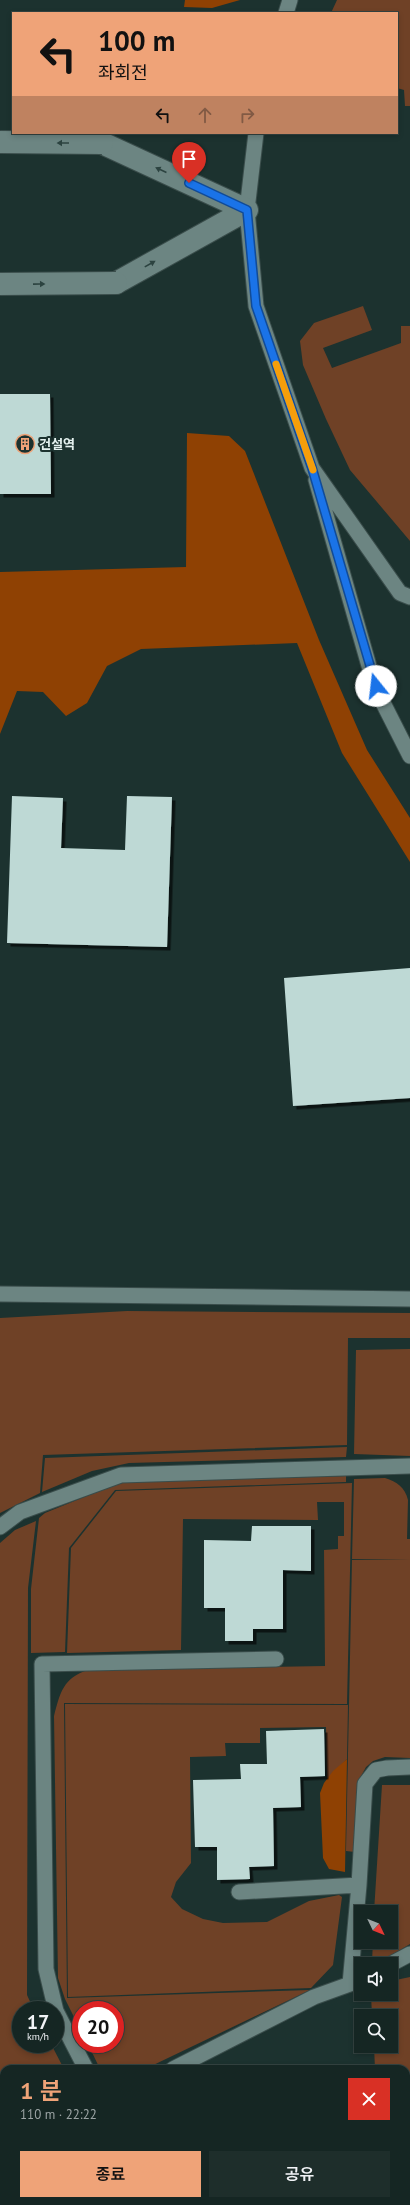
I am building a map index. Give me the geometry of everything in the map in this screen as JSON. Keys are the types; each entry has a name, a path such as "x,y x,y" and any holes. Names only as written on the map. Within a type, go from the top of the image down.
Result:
{"street":[{"path":"0,142 102,143 247,210"},
{"path":"0,284 116,283 247,210"}],"lane":[{"path":"286,12 290,0"},
{"path":"256,134 247,210 256,306 312,468 376,686 410,756"},
{"path":"312,468 400,593 410,597"},
{"path":"0,1294 410,1299"},
{"path":"0,1527 20,1512 121,1475 410,1466"},
{"path":"84,2065 56,2011 46,1969 42,1664 276,1659"},
{"path":"356,1957 365,1784 376,1770 410,1767"},
{"path":"239,1892 359,1885"},
{"path":"398,1960 410,1954"},
{"path":"181,2065 314,1997 354,1981"}],"shaded area":[{"path":"185,0 240,0 212,8 184,7"},
{"path":"337,0 410,0 410,106 405,106 404,90 398,88 398,12 331,12"},
{"path":"363,306 372,330 323,348 332,368 401,343 401,326 410,326 410,541 350,470 303,365 300,341 314,323"},
{"path":"187,433 229,436 245,451 319,640 367,750 410,818 410,862 342,753 297,643 141,649 107,666 87,703 66,716 43,692 17,691 0,734 0,572 186,567"},
{"path":"127,1311 410,1313 410,1338 348,1338 347,1445 43,1455 40,1493 0,1513 0,1318"},
{"path":"410,1349 410,1456 354,1454 356,1350"},
{"path":"347,1447 346,1457 129,1463 92,1471 42,1492 45,1458"},
{"path":"346,1476 346,1482 115,1490 69,1548 65,1652 31,1653 31,1589 39,1518 45,1513 121,1482"},
{"path":"385,1478 393,1481 403,1488 407,1495 407,1539 410,1539 410,1560 352,1559 354,1479"},
{"path":"352,1483 347,1704 64,1703 67,1998 310,1990 153,2065 98,2065 92,2053 124,2053 124,2001 72,2001 72,2013 65,1999 58,1978 54,1716 58,1700 64,1687 73,1677 88,1670 325,1666 324,1550 338,1549 338,1536 344,1536 344,1502 317,1502 318,1520 183,1519 181,1650 67,1653 71,1548 116,1491"},
{"path":"36,1521 28,1588 27,1995 30,2001 12,2001 12,2053 56,2053 62,2065 0,2065 0,1543 15,1530"},
{"path":"352,1560 410,1560 410,1758 385,1757 373,1761 366,1767 360,1778 355,1852 346,1851"},
{"path":"65,1704 348,1705 347,1759 327,1779 326,1727 260,1728 260,1743 225,1743 226,1756 190,1757 191,1863 176,1882 171,1897 182,1909 203,1919 223,1923 267,1922 309,1901 339,1895 342,1897 333,1965 311,1988 68,1997"},
{"path":"347,1759 345,1872 329,1869 323,1858 320,1793 324,1783 333,1771"},
{"path":"382,1785 410,1785 410,1944 388,1957 372,1957 373,1949 398,1949 398,1905 374,1905"},
{"path":"410,1977 410,2065 375,2065 374,2053 398,2053 398,2009 372,2009 371,2001 398,2001 398,1980"}],"building":[{"name":"건설역","path":"0,394 50,394 51,494 0,494"},
{"path":"12,796 63,798 61,848 125,850 127,796 172,797 167,947 7,943"},
{"path":"410,968 410,1098 293,1106 284,978"},
{"path":"252,1526 311,1526 311,1571 283,1570 283,1629 253,1629 253,1641 225,1641 225,1608 204,1608 204,1540 251,1541"},
{"path":"324,1729 325,1776 300,1777 301,1807 273,1808 274,1866 249,1867 250,1879 217,1880 217,1847 195,1847 193,1780 241,1779 240,1764 267,1764 266,1731"}],"slow traffic":[{"path":"276,364 313,470"}],"place":[{"name":"건설역","path":"25,444"}],"route":[{"path":"189,183 247,210 256,306 312,468 376,686"}]}
